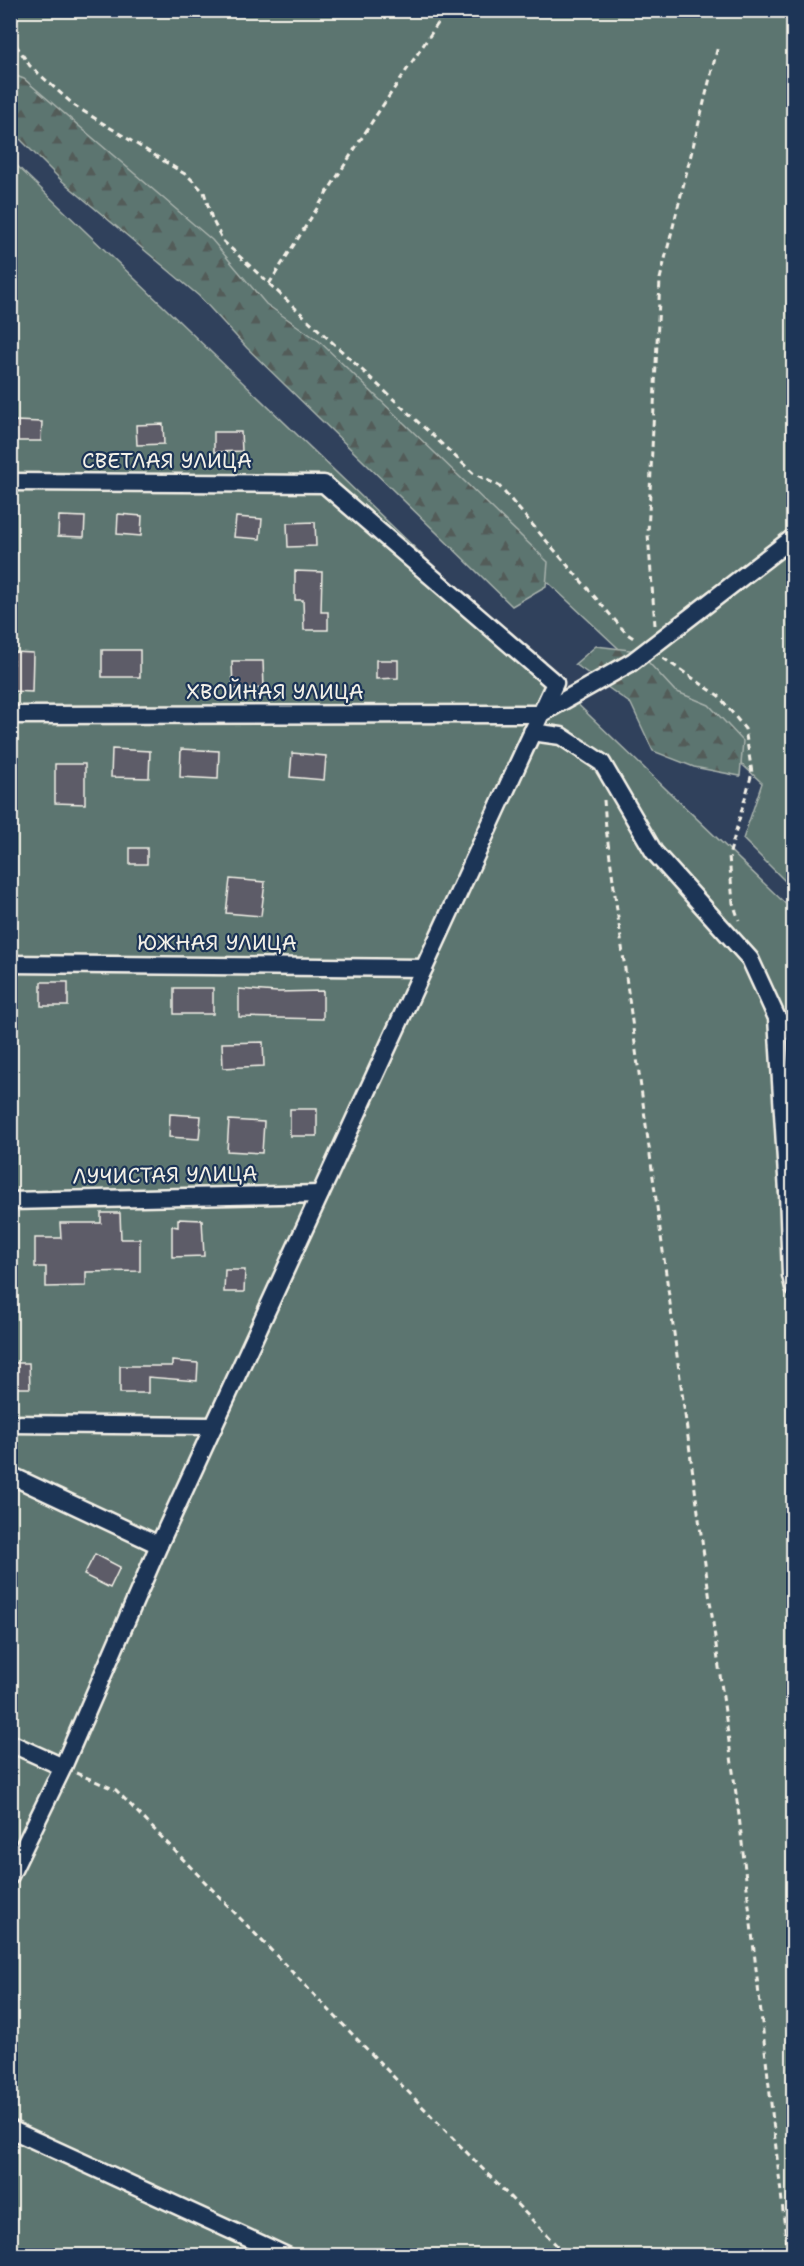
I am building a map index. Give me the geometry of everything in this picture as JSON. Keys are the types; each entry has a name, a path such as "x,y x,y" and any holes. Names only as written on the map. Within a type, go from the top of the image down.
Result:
{"street":[{"name":"СВЕТЛАЯ УЛИЦА","path":"10,482 324,484 555,683 540,714"},
{"path":"10,1876 63,1767 159,1545 540,714 632,662 794,537"},
{"name":"ХВОЙНАЯ УЛИЦА","path":"10,715 540,714"},
{"path":"532,732 561,736 602,763 654,852 750,959 777,1018 791,1188 791,1275 794,1288"},
{"name":"ЮЖНАЯ УЛИЦА","path":"10,964 424,968"},
{"path":"777,1018 794,1034"},
{"name":"ЛУЧИСТАЯ УЛИЦА","path":"10,1201 320,1194"},
{"path":"10,1424 214,1426"},
{"path":"10,1475 159,1545"},
{"path":"10,1743 63,1767"},
{"path":"10,2128 287,2256"}],"path":[{"path":"269,284 375,117 447,10"},
{"path":"10,36 30,66 75,106 188,176 204,192 212,219 223,241 473,473 500,486 626,633 653,646 719,696 745,729 752,772 729,856 733,903 740,926"},
{"path":"653,646 648,534 660,279 718,46"},
{"path":"604,795 606,828 738,1816 788,2256"},
{"path":"63,1767 116,1790 567,2256"}],"green space":[{"path":"10,11 793,11 793,889 743,839 762,783 11,79"},
{"path":"11,74 24,79 212,240 266,304 319,341 548,562 546,586 512,606 247,348 199,296 61,180 11,130"},
{"path":"10,159 793,911 793,2255 11,2255"},
{"path":"596,646 638,651 675,691 709,705 743,741 740,776 694,767 653,751 631,704 575,664"}],"building":[{"path":"15,421 42,422 41,441 14,441"},
{"path":"163,424 164,444 137,445 136,425"},
{"path":"214,432 241,432 242,451 214,452"},
{"path":"118,514 142,516 141,536 117,534"},
{"path":"59,516 85,517 84,537 58,536"},
{"path":"236,517 262,519 260,539 234,537"},
{"path":"315,522 316,546 288,547 287,523"},
{"path":"295,571 322,572 321,612 328,612 328,630 304,630 303,600 295,600"},
{"path":"102,650 140,650 140,677 102,677"},
{"path":"13,652 33,653 32,692 12,691"},
{"path":"376,660 398,660 398,678 376,679"},
{"path":"232,661 263,661 264,688 233,689"},
{"path":"112,749 150,751 149,778 111,777"},
{"path":"181,749 219,751 218,779 180,777"},
{"path":"292,753 326,756 324,780 290,777"},
{"path":"55,764 85,764 85,804 55,803"},
{"path":"130,848 147,848 147,864 130,864"},
{"path":"230,879 265,882 261,916 226,913"},
{"path":"41,982 68,982 68,1006 41,1006"},
{"path":"174,988 213,988 213,1014 174,1014"},
{"path":"239,989 277,992 323,991 323,1019 239,1017"},
{"path":"263,1042 264,1066 223,1068 222,1043"},
{"path":"290,1109 317,1109 317,1136 290,1136"},
{"path":"170,1114 201,1116 199,1139 169,1137"},
{"path":"229,1120 264,1122 262,1153 227,1151"},
{"path":"101,1213 120,1213 121,1239 140,1239 140,1271 86,1272 86,1286 46,1287 46,1267 35,1267 35,1238 61,1238 60,1223 101,1223"},
{"path":"178,1219 202,1220 204,1256 172,1257 172,1226 178,1227"},
{"path":"225,1270 245,1270 244,1292 224,1292"},
{"path":"172,1361 198,1363 197,1381 148,1377 148,1393 120,1393 120,1366 172,1366"},
{"path":"10,1363 29,1363 30,1388 10,1388"},
{"path":"95,1554 120,1567 110,1588 84,1575"}]}
